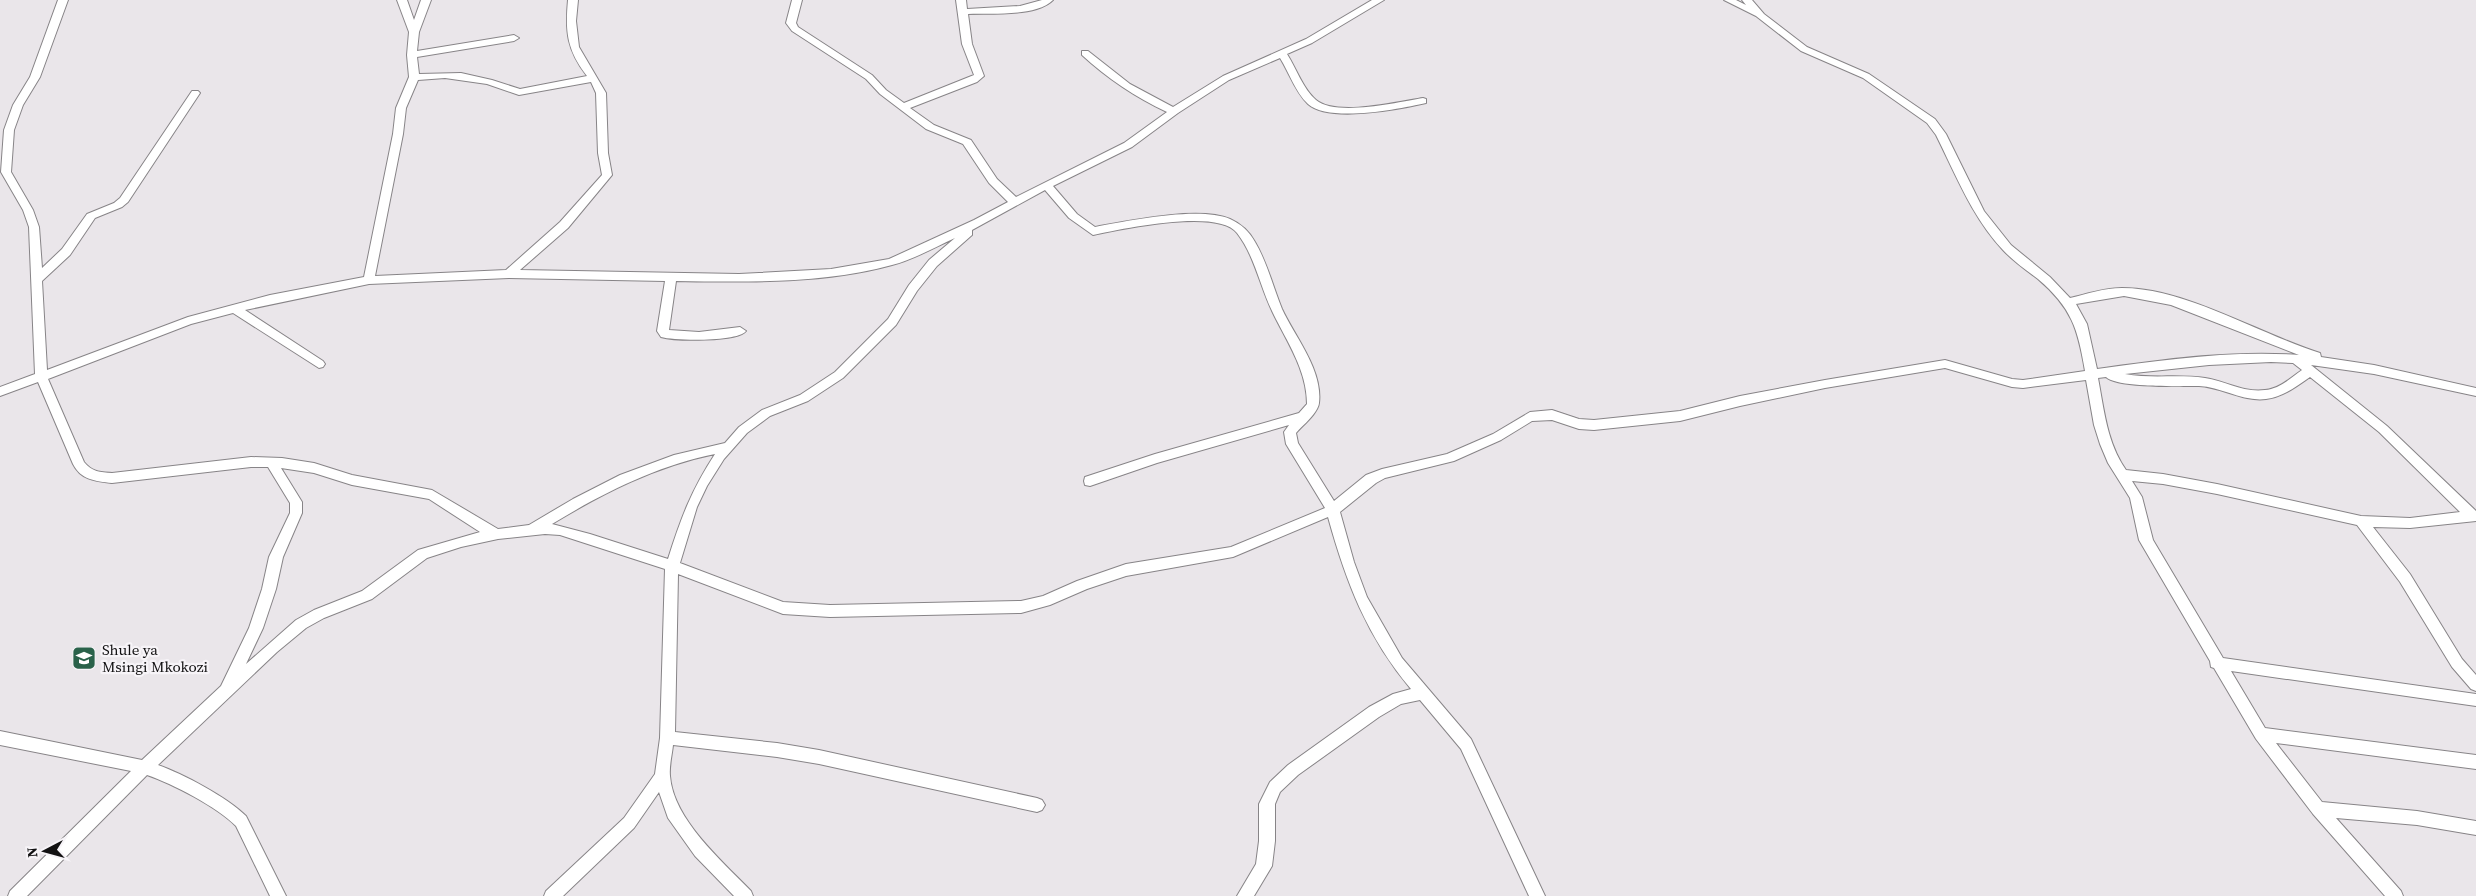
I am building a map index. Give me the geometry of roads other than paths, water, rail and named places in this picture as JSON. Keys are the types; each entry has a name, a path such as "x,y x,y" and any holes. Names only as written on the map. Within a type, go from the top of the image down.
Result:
{"street":[{"path":"63,0 35,77 18,105 9,130 6,172 28,210 34,226 41,376 79,464 85,472 94,476 112,478 131,477 195,467 271,462 314,468 352,480 432,495 487,530 498,534"},
{"path":"402,0 414,32"},
{"path":"369,280 398,134 401,108 414,78 412,55 414,32 426,0"},
{"path":"508,274 564,224 607,175 602,153 601,93 594,78 581,62 574,47 571,21 573,0"},
{"path":"797,0 791,23 795,29 869,76 903,108 933,129 959,137 967,142 994,181 1014,202"},
{"path":"903,108 974,80 979,76 967,44 961,0"},
{"path":"962,12 1030,8 1041,6 1048,0"},
{"path":"0,392 188,321 234,308 369,280 508,274 671,277 790,276 864,268 892,262 978,223 1046,185 1128,145 1226,78 1309,41 1379,0"},
{"path":"1728,0 1761,16 1811,53 1866,76 1931,121 1941,134 1979,212 2007,248 2046,280 2068,302 2081,324 2097,375 2100,425 2112,460 2136,497 2146,540 2154,556 2197,626 2216,663 2261,734 2318,809 2395,896"},
{"path":"1747,0 1761,16"},
{"path":"412,55 514,38"},
{"path":"1085,52 1110,74 1150,101 1174,112"},
{"path":"1282,54 1309,100 1321,108 1339,111 1423,102"},
{"path":"414,78 445,74 461,76 489,82 519,92 594,78"},
{"path":"37,279 66,252 91,216 118,205 124,200 195,93"},
{"path":"0,136 9,130"},
{"path":"1046,185 1073,216 1093,231 1151,220 1214,218 1239,228 1250,243 1277,310 1308,368 1313,388 1313,402 1308,412 1301,417 1290,432 1290,437 1333,510 1347,562 1361,599 1397,662 1466,744 1537,896"},
{"path":"745,896 701,851 673,813 662,776 667,738 672,566 697,494 726,447 742,430 766,412 804,398 839,375 892,322 913,288 933,264 978,223"},
{"path":"671,277 663,331 665,334 699,336 740,331"},
{"path":"2068,302 2114,293 2155,297 2207,314 2277,343 2342,364"},
{"path":"234,308 319,364"},
{"path":"2296,359 2383,429 2474,516"},
{"path":"16,896 145,767 272,648 312,618 366,595 423,554 461,542 498,534 532,530 560,530 672,566 777,606 796,610 1021,608 1045,601 1082,585 1126,570 1233,552 1333,510 1371,479 1382,474 1450,458 1480,446 1530,417 1536,416 1552,415 1579,424 1594,425 1680,416 1740,401 1825,384 1945,364 2017,384 2221,360 2296,359 2342,364 2476,392"},
{"path":"2097,375 2138,382 2206,382 2247,394 2266,395 2283,389 2311,370"},
{"path":"1090,481 1156,459 1301,417"},
{"path":"532,530 590,496 647,468 674,458 726,447"},
{"path":"225,692 256,628 269,589 276,557 296,513 296,502 271,462"},
{"path":"2122,476 2163,479 2217,489 2361,521 2410,523 2474,516"},
{"path":"2361,521 2405,578 2457,663 2476,685"},
{"path":"2216,663 2476,700"},
{"path":"1245,896 1265,862 1267,804 1276,787 1293,770 1374,712 1398,698 1423,693"},
{"path":"2261,734 2476,762"},
{"path":"0,738 145,767 167,775 232,812 241,821 278,896"},
{"path":"667,738 777,750 819,757 1037,805"},
{"path":"552,896 629,823 662,776"},
{"path":"2318,809 2417,818 2476,828"}],"place":[{"name":"Shule ya Msingi Mkokozi","path":"84,658"}]}
